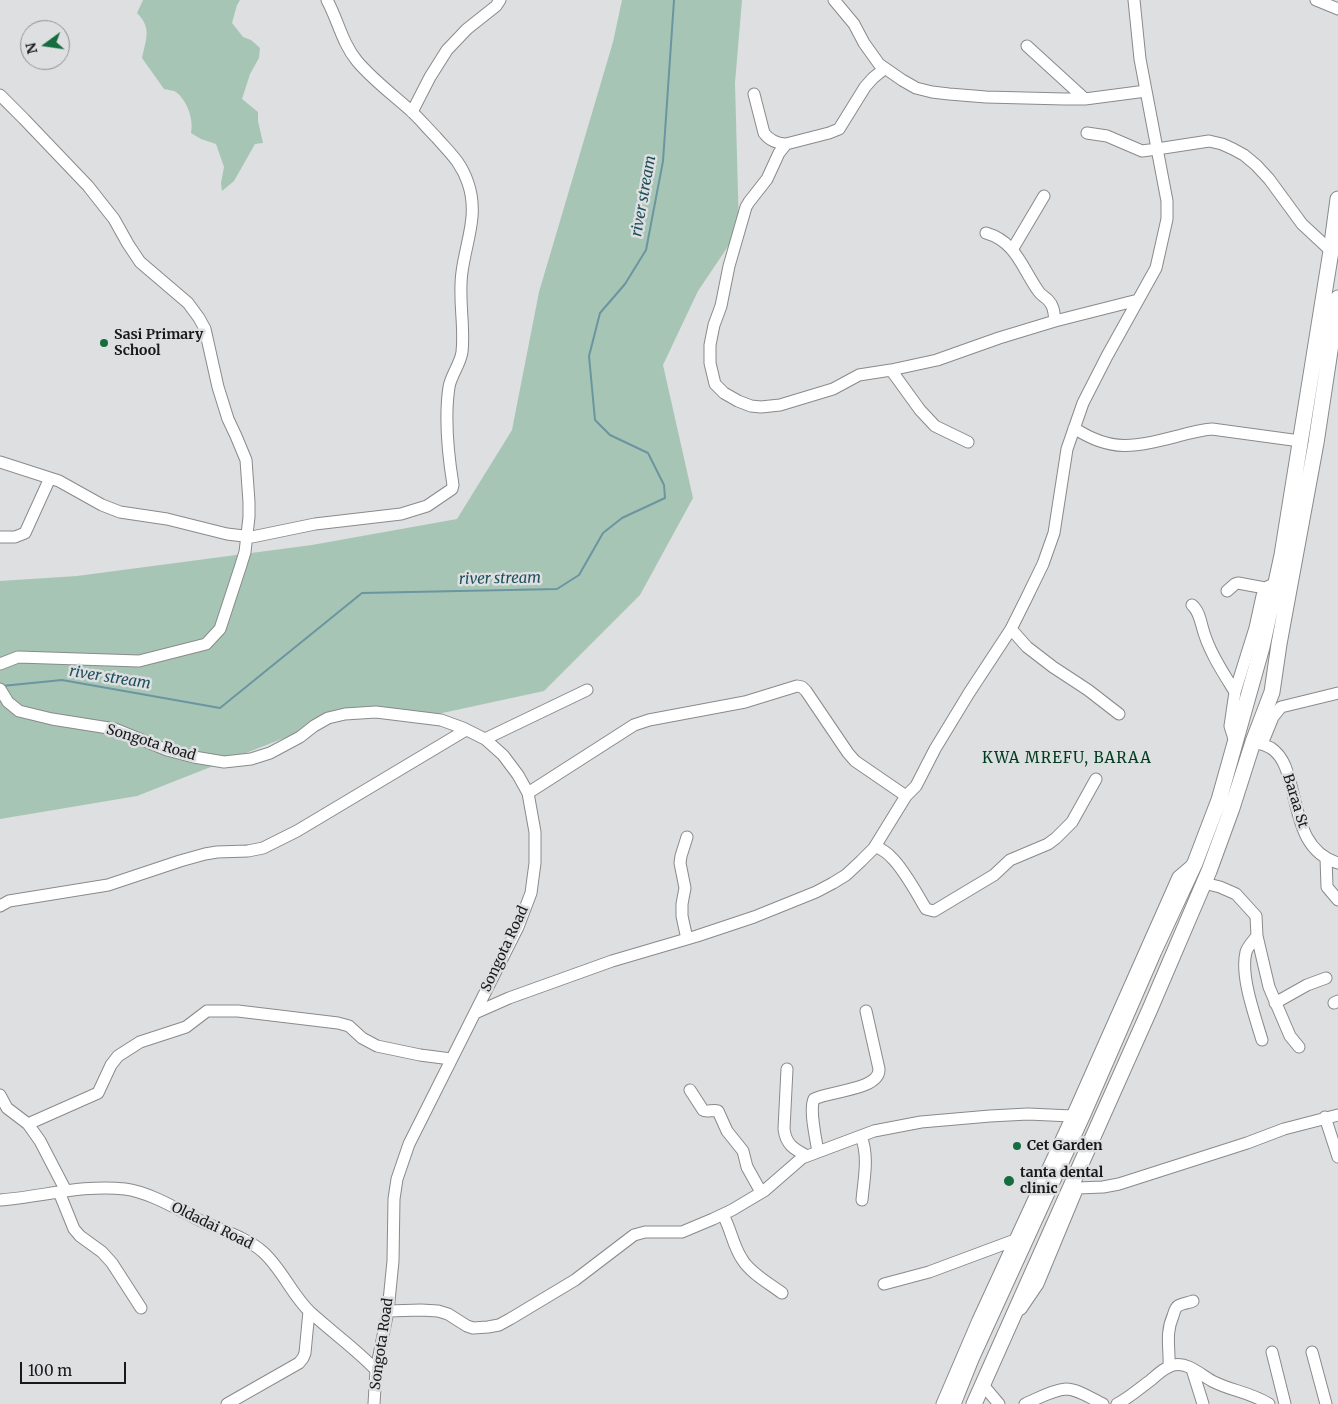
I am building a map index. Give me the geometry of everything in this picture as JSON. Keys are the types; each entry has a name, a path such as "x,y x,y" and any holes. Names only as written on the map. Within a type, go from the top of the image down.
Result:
{"highway":[{"path":"953,1404 971,1359 1195,863 1218,800 1262,647 1270,586 1282,555 1338,199"},
{"path":"974,1404 1171,960 1204,882 1257,743 1272,692 1316,443 1338,298"},
{"path":"1154,951 1171,960"},
{"path":"1133,1000 1150,1009"}],"street":[{"path":"0,462 59,481 102,505 120,512 166,519 218,532 247,536 256,536 315,524 401,514 427,506 446,494 453,487 448,461 448,404 450,383 462,351 460,293 474,212 468,182 458,160 412,112 367,72 353,56 327,0"},
{"path":"412,112 430,77 447,50 467,29 496,6 500,0"},
{"path":"834,0 854,24 874,57 884,69 916,88 932,92 986,97 1085,98 1146,91"},
{"path":"475,1013 509,998 612,961 754,916 816,892 846,875 875,846 906,796 916,786 935,749 964,701 1011,629 1043,564 1050,547 1067,449 1074,428 1084,403 1156,268 1167,219 1167,201 1140,59 1134,0"},
{"path":"1316,0 1338,8"},
{"path":"1026,46 1085,98"},
{"path":"754,94 764,134 777,143 786,144 839,129 865,87 884,69"},
{"path":"0,95 88,186 114,219 140,262 188,303 200,318 205,328 218,387 228,419 246,460 249,502 245,552 220,629 206,644 139,661 18,657 0,664"},
{"path":"1087,133 1107,136 1139,150 1157,149 1209,140 1222,144 1244,155 1269,179 1302,224 1331,251"},
{"path":"786,144 768,179 749,202 743,214 710,345 710,363 715,384 724,394 751,406 780,405 803,399 833,389 859,375 937,360 1055,321 1138,300"},
{"path":"1012,250 1044,196"},
{"path":"986,234 998,238 1012,250 1025,267 1039,292 1051,304 1055,321"},
{"path":"891,370 920,410 935,426 968,442"},
{"path":"1074,428 1098,441 1118,446 1150,443 1212,429 1300,441"},
{"path":"0,536 15,538 25,533 50,478"},
{"path":"1227,591 1238,583 1270,586"},
{"path":"1235,742 1230,726 1235,692 1255,628 1262,596 1270,586"},
{"path":"1192,605 1199,615 1205,637 1213,654 1235,692"},
{"path":"1011,629 1027,647 1119,714"},
{"path":"528,793 614,737 641,722 745,702 796,686 802,687 806,692 855,761 906,796"},
{"name":"Songota Road","path":"0,689 8,702 19,711 52,719 116,729 168,750 224,762 251,759 270,753 300,737 328,718 345,714 376,712 442,720 485,739 503,755 518,775 528,793 534,824 536,849 536,863 531,893 518,927 409,1144 396,1179 393,1261 388,1311 376,1370 374,1404"},
{"path":"485,739 587,690"},
{"path":"1257,743 1273,717 1282,707 1338,693"},
{"path":"0,906 10,901 108,885 205,854 263,848 297,831 466,730"},
{"name":"Baraa St","path":"1257,743 1272,748 1283,762 1288,774 1300,823 1308,842 1326,858 1338,863"},
{"path":"875,846 892,857 926,909 934,910 994,875 1010,860 1048,844 1056,838 1072,822 1096,779"},
{"path":"687,837 680,863 685,888 682,916 687,938"},
{"path":"1326,858 1327,886 1338,900"},
{"path":"942,1404 1178,877 1195,863"},
{"path":"1204,882 1220,886 1236,894 1256,916 1257,936 1269,986 1290,1036 1299,1047"},
{"path":"1257,936 1246,951 1245,959 1249,993 1262,1040"},
{"path":"1275,1003 1326,978"},
{"path":"1011,1322 1038,1284 1145,1037 1150,1009"},
{"path":"28,1124 98,1093 114,1061 131,1047 149,1038 186,1027 210,1010 238,1010 338,1023 349,1026 362,1038 377,1046 451,1059"},
{"path":"813,1154 813,1101 816,1098 870,1083 878,1076 879,1069 866,1011"},
{"path":"787,1069 785,1136 789,1144 813,1154"},
{"path":"690,1090 703,1110 718,1111 727,1131 743,1151 747,1167 761,1192"},
{"path":"0,1095 4,1104 28,1124 40,1142 63,1191 74,1229 112,1262 140,1308"},
{"path":"388,1311 421,1310 448,1314 473,1328 499,1325 575,1280 634,1235 645,1232 682,1232 723,1215 769,1187 802,1158 874,1131 921,1122 990,1116 1028,1114 1072,1116"},
{"path":"1078,1188 1119,1184 1247,1143 1284,1129 1338,1115"},
{"path":"1325,1118 1338,1157"},
{"path":"861,1136 866,1158 862,1200"},
{"name":"Oldadai Road","path":"0,1200 63,1191 100,1188 125,1189 154,1199 230,1233 262,1251 309,1310 362,1355 376,1370"},
{"path":"723,1215 744,1263 782,1292"},
{"path":"884,1284 923,1274 1015,1240"},
{"path":"1169,1367 1168,1336 1170,1323 1178,1306 1193,1302"},
{"path":"227,1404 298,1363 303,1358 309,1310"},
{"path":"1272,1352 1285,1404"},
{"path":"1312,1352 1326,1404"},
{"path":"1117,1404 1169,1367 1180,1364 1213,1381 1255,1396 1269,1404"},
{"path":"1192,1369 1203,1404"},
{"path":"983,1385 999,1404"},
{"path":"1025,1404 1066,1389 1103,1404"}],"green space":[{"path":"143,0 240,0 232,23 243,37 251,40 260,48 259,58 250,74 242,99 258,112 263,143 255,144 234,181 222,191 221,183 224,167 216,144 191,133 190,116 183,100 176,92 164,89 142,58 147,34 145,24 137,13"},
{"path":"622,0 742,0 735,83 739,230 698,291 663,365 693,498 640,595 544,691 419,718 345,714 137,796 0,819 0,581 77,576 312,545 457,519 512,430 539,292 613,42"}],"waterway":[{"name":"river stream","path":"2,686 62,680 220,708 362,593 557,589 579,575 603,533 622,518 665,498 664,485 648,453 610,435 595,420 589,356 600,313 625,284 646,250 663,161 674,0"}],"place":[{"name":"Sasi Primary School","path":"104,343"},
{"name":"Cet Garden","path":"1017,1146"},
{"name":"tanta dental clinic","path":"1009,1181"}],"district":[{"name":"KWA MREFU, BARAA","path":"1067,759"}]}
